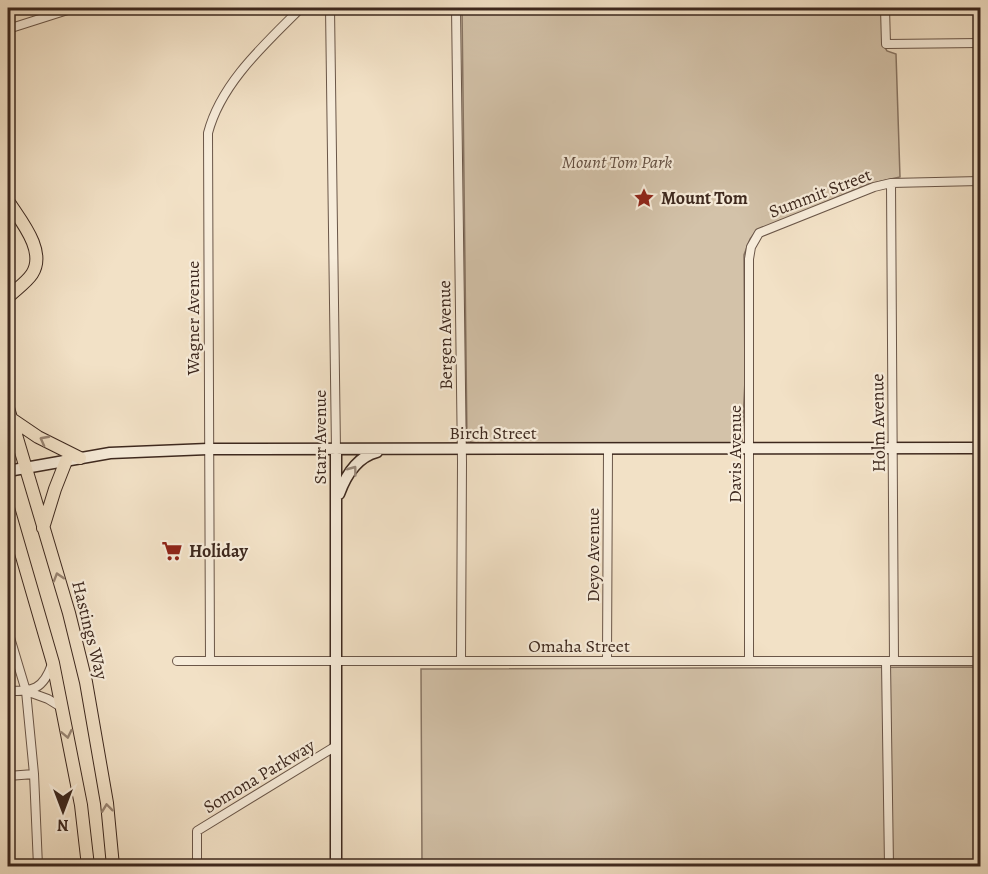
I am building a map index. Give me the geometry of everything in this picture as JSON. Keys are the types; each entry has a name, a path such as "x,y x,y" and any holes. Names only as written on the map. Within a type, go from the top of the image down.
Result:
{"main road":[{"path":"8,201 33,243 36,260 31,275 13,287 8,297"},
{"path":"9,413 38,437 80,458"},
{"name":"Hastings Way","path":"9,413 69,613 86,682 107,802 113,867"},
{"name":"Birch Street","path":"8,471 80,458 131,452 208,449 981,448"},
{"name":"Starr Avenue","path":"336,450 336,867"},
{"path":"336,503 352,468 365,456 383,450"},
{"path":"43,530 66,461"},
{"path":"8,513 53,663 81,805 88,867"}],"street":[{"path":"8,28 74,8"},
{"name":"Wagner Avenue","path":"210,661 208,133 212,117 222,99 258,51 301,8"},
{"name":"Starr Avenue","path":"330,8 336,450"},
{"name":"Bergen Avenue","path":"456,8 462,450 461,661"},
{"path":"885,8 886,44 981,43"},
{"name":"Summit Street","path":"751,247 759,233 874,187 891,183 981,181"},
{"name":"Holm Avenue","path":"889,867 894,449 891,183"},
{"name":"Davis Avenue","path":"749,661 748,259 751,247"},
{"name":"Deyo Avenue","path":"607,661 608,450"},
{"path":"8,631 26,692 34,774 38,867"},
{"name":"Omaha Street","path":"177,662 336,660 981,661"},
{"path":"26,692 47,679 53,663"},
{"path":"8,692 26,692 48,699 61,707"},
{"name":"Somona Parkway","path":"197,867 197,831 336,746"},
{"path":"8,776 34,774"}],"green space":[{"name":"Mount Tom Park","path":"462,8 882,8 884,46 887,51 896,54 900,177 869,184 756,231 750,239 744,255 745,380 742,441 732,443 480,444 467,441"},
{"path":"976,667 979,866 422,866 421,669"}],"place":[{"name":"Mount Tom","path":"644,198"},
{"name":"Holiday","path":"172,551"}]}
